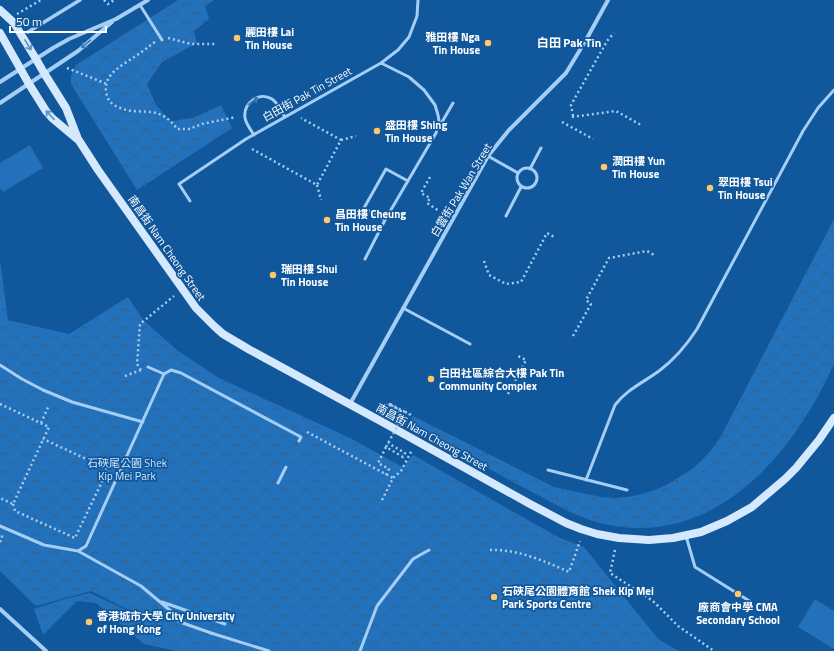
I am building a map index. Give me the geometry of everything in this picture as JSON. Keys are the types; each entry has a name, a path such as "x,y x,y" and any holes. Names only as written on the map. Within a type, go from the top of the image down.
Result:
{"main road":[{"name":"南昌街 Nam Cheong Street","path":"0,10 14,23 36,58 66,108 78,139 107,183 196,308 214,326 236,342 530,504 581,529 619,538 648,540 673,538 701,532 727,521 752,507 785,479 823,435 834,418"},
{"name":"南昌街 Nam Cheong Street","path":"0,33 46,111 52,118 78,139"}],"street":[{"path":"28,32 80,0"},
{"path":"0,103 78,51 116,20 148,0"},
{"name":"白雲街 Pak Wan Street","path":"350,404 488,156 509,130 566,73 608,0"},
{"path":"0,82 36,58 69,39 116,20"},
{"path":"0,609 46,651"}],"lane":[{"name":"白田街 Pak Tin Street","path":"190,201 179,184 254,135 381,63 398,50 409,37 417,16 418,0"},
{"path":"140,5 161,39"},
{"path":"381,63 409,77 424,90 435,105 438,115 439,121 436,133"},
{"path":"586,480 615,405 624,395 671,362 690,340 803,131 818,108 834,90"},
{"path":"254,135 246,122 246,107 258,97 273,100 285,117"},
{"path":"365,259 385,220 453,103"},
{"path":"530,169 541,148"},
{"path":"488,156 518,173"},
{"path":"385,220 364,208 386,169 408,181"},
{"path":"522,169 530,169 536,173 536,183 531,188 521,187 517,182 516,176 518,173 522,169"},
{"path":"506,216 521,187"},
{"path":"403,308 470,344"},
{"path":"0,365 43,390 72,402 143,422"},
{"path":"148,367 164,374"},
{"path":"78,551 86,546 164,374 171,370 181,373 301,437 299,441"},
{"path":"278,483 286,468"},
{"path":"548,470 627,490"},
{"path":"0,526 44,545 78,551 140,586 172,612 174,618 180,622 269,651"},
{"path":"686,535 695,567 751,602"},
{"path":"361,650 377,606 413,559 429,550"},
{"path":"160,602 225,624"}],"path":[{"path":"17,15 41,0"},
{"path":"104,0 108,4 114,0"},
{"path":"614,33 607,41 571,105 572,117 616,111 641,125"},
{"path":"215,44 191,44 161,39 116,69 110,76 107,84 107,94 113,105 132,111 157,113 166,117 174,124 177,130 189,129 202,124 236,117"},
{"path":"67,68 107,84"},
{"path":"301,118 341,140 356,136"},
{"path":"562,122 593,139"},
{"path":"321,200 317,185 341,140"},
{"path":"252,149 317,185"},
{"path":"430,177 421,193 430,198 427,203 439,211"},
{"path":"484,261 488,275 506,284 521,282 547,233 554,237"},
{"path":"573,336 591,304 586,300 609,258 647,251 656,256"},
{"path":"125,376 141,370 137,364 140,324 174,296"},
{"path":"508,394 526,360 518,356"},
{"path":"383,410 387,403 391,405 401,411 400,413 388,406 390,404 406,411 410,414 404,424"},
{"path":"0,404 49,427 13,504 15,511 75,538 108,469 44,439"},
{"path":"41,423 49,405"},
{"path":"386,474 389,469 378,463 406,411"},
{"path":"392,445 394,440"},
{"path":"386,447 403,456 405,453 388,443"},
{"path":"382,500 393,478 401,471 412,450"},
{"path":"0,498 13,504"},
{"path":"0,532 2,534 2,538 0,542"},
{"path":"490,550 510,551 531,556 569,572 580,541"},
{"path":"615,550 610,573 653,601 678,626 714,651"}],"green space":[{"path":"178,0 214,0 205,6 209,19 194,31 197,43 162,62 147,84 156,105 171,121 193,118 221,105 232,128 137,190 71,84 71,75 76,65"},
{"path":"30,145 43,168 3,192 0,188 0,163"},
{"path":"834,219 834,364 817,398 796,432 771,462 744,488 712,509 678,523 641,528 600,523 574,514 558,506 409,424 413,416 554,487 601,497 614,498 642,494 668,484 692,469 712,449 720,438"},
{"name":"石硤尾公園 Shek Kip Mei Park","path":"0,260 8,320 69,334 128,297 144,321 178,351 219,378 348,437 403,467 413,455 560,538 584,547 659,640 679,651 177,651 144,644 96,603 77,601 43,635 34,609 90,593 167,629 91,591 36,606 0,571"},
{"path":"815,599 834,611 834,649 798,627"}],"place":[{"name":"麗田樓 Lai Tin House","path":"237,38"},
{"name":"雅田樓 Nga Tin House","path":"488,43"},
{"name":"盛田樓 Shing Tin House","path":"377,131"},
{"name":"潤田樓 Yun Tin House","path":"604,167"},
{"name":"翠田樓 Tsui Tin House","path":"710,188"},
{"name":"昌田樓 Cheung Tin House","path":"327,220"},
{"name":"瑞田樓 Shui Tin House","path":"273,275"},
{"name":"白田社區綜合大樓 Pak Tin Community Complex","path":"431,379"},
{"name":"廠商會中學 CMA Secondary School","path":"738,594"},
{"name":"石硤尾公園體育館 Shek Kip Mei Park Sports Centre","path":"494,597"},
{"name":"香港城市大學 City University of Hong Kong","path":"89,622"}],"district":[{"name":"白田 Pak Tin","path":"569,42"}]}
